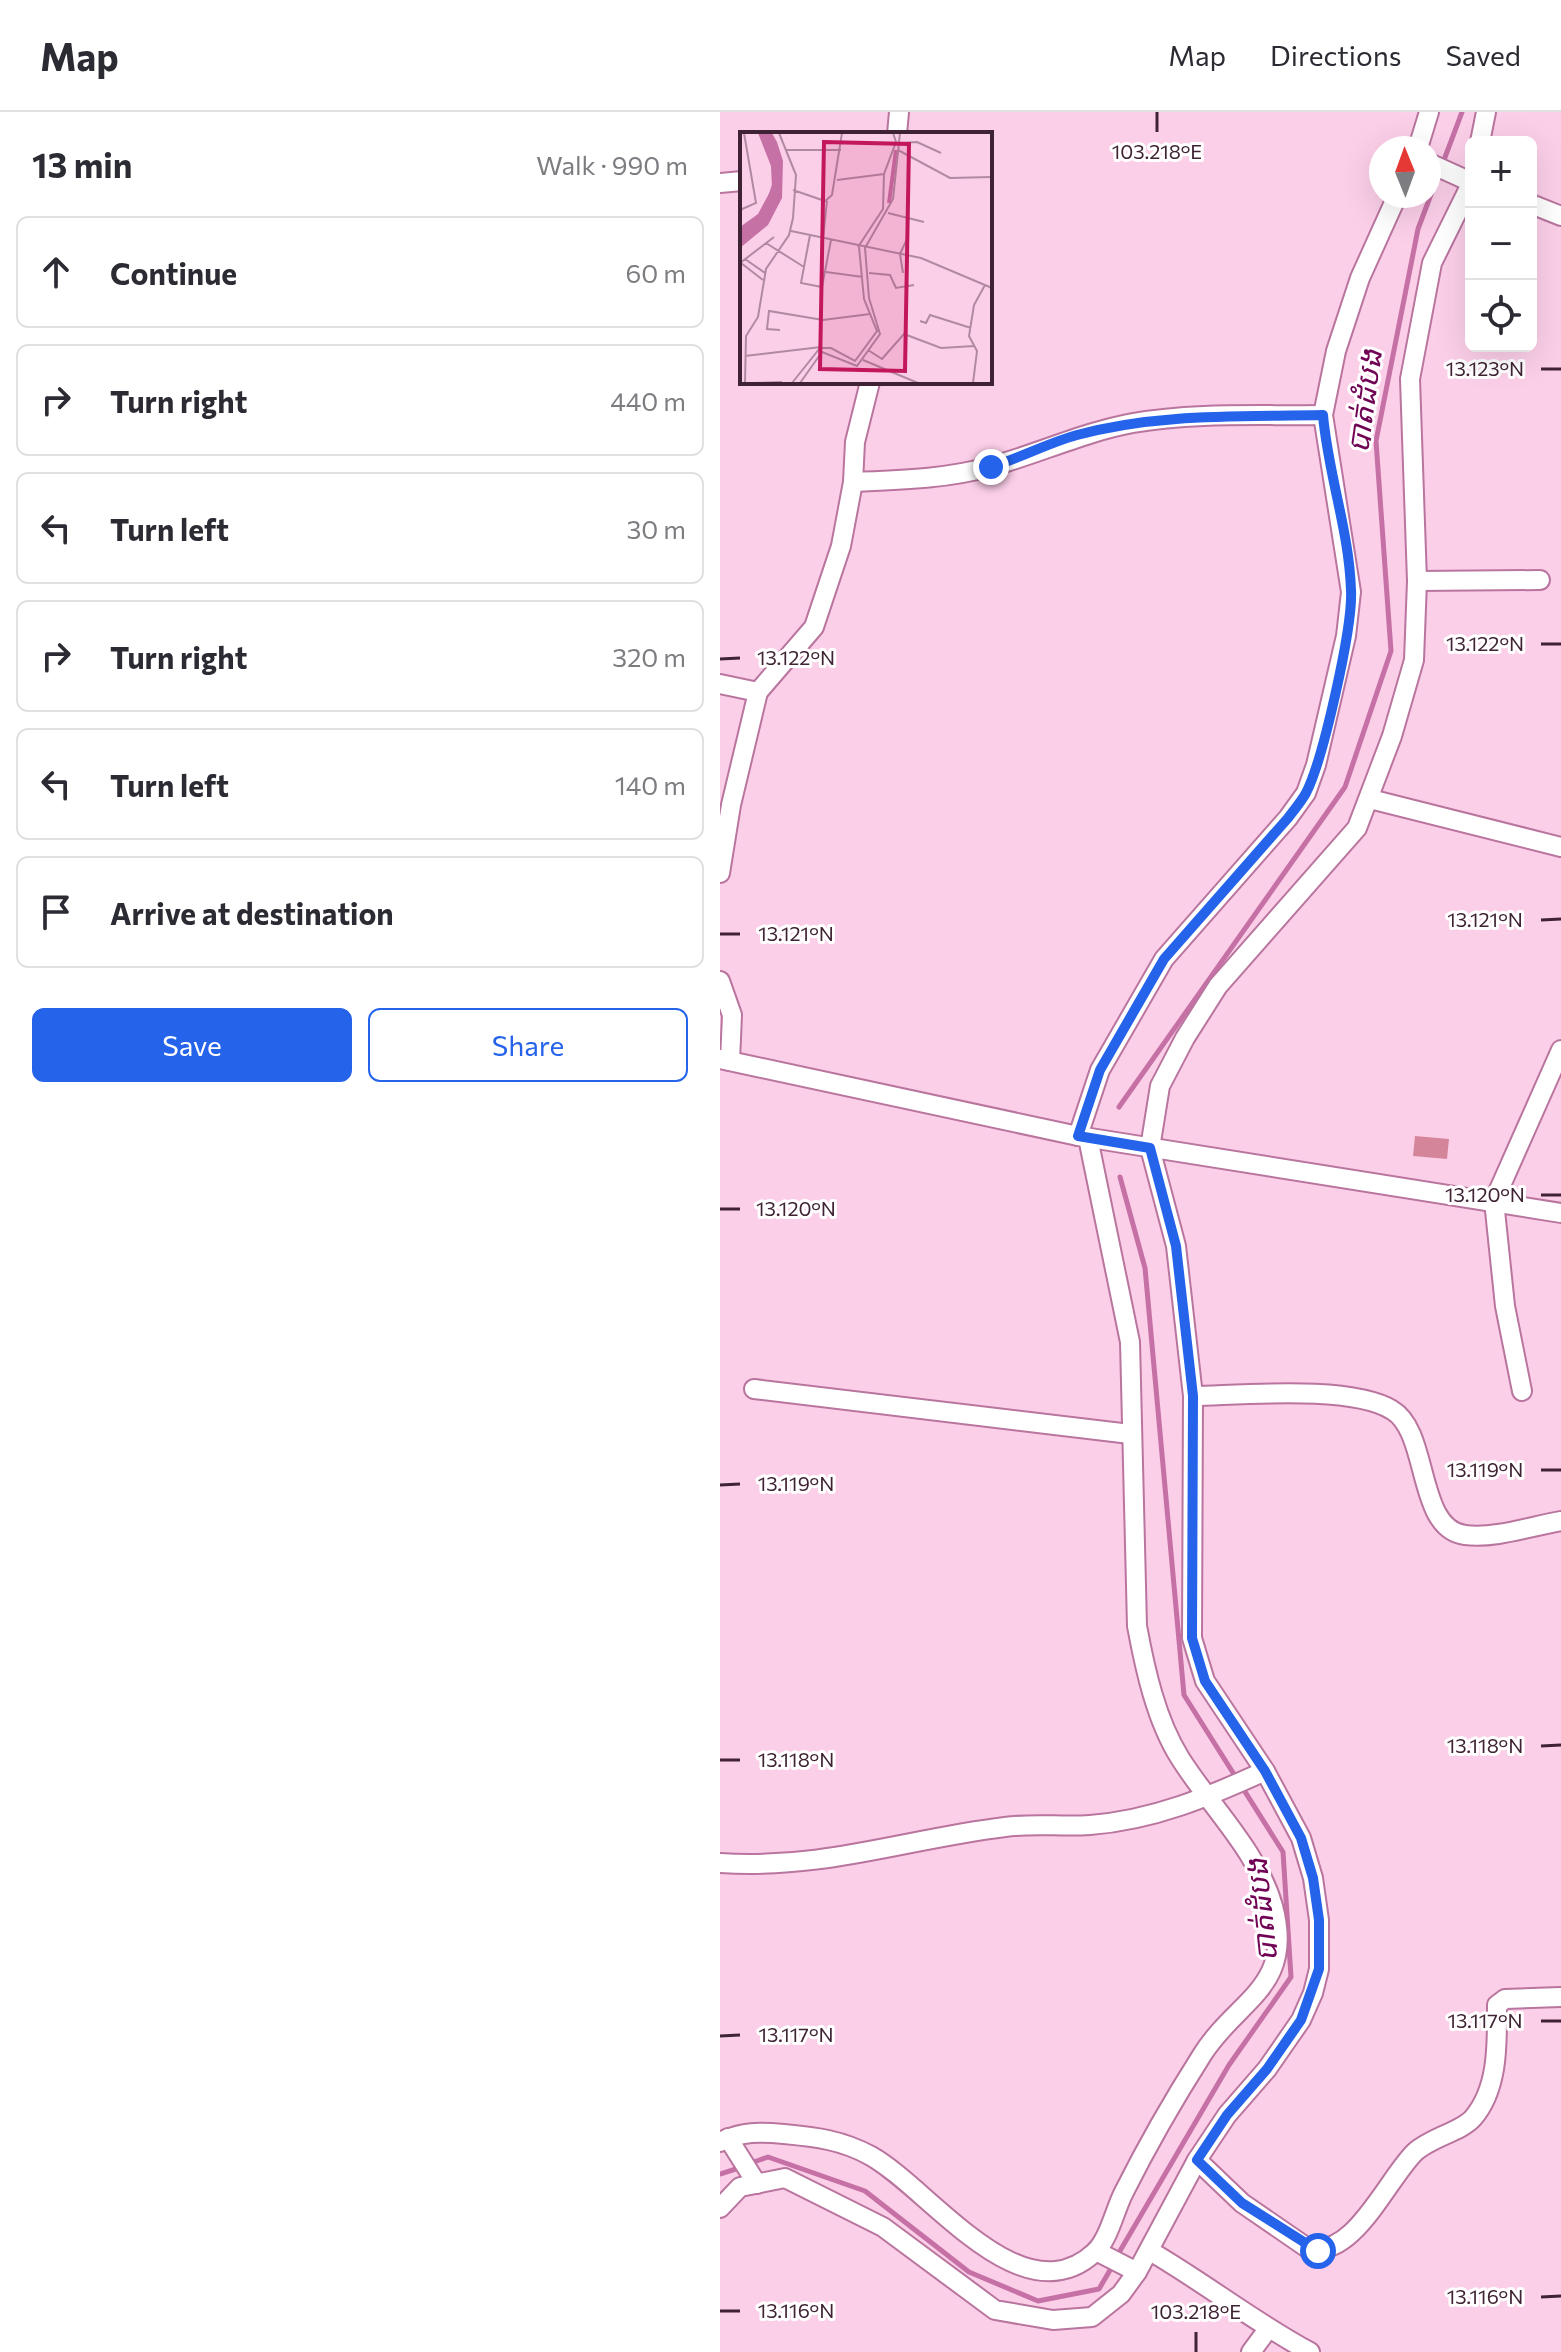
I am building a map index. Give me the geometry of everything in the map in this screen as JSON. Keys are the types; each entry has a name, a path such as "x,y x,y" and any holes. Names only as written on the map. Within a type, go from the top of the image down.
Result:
{"street":[{"path":"897,132 899,112"},
{"path":"1422,136 1429,112"},
{"path":"1481,136 1486,112"},
{"path":"1441,168 1465,180"},
{"path":"720,183 740,181"},
{"path":"720,2208 740,2187 753,2179 785,2178 883,2227 995,2310 1053,2320 1092,2317 1121,2294 1137,2272 1197,2160 1227,2115 1267,2069 1301,2020 1319,1969 1313,1878 1301,1838 1265,1771 1205,1681 1192,1638 1193,1396 1176,1246 1150,1148 1160,1086 1218,986 1260,934 1342,848 1357,828 1370,799 1414,660 1417,581 1410,379 1432,263 1465,195"},
{"path":"1537,206 1561,216"},
{"path":"1109,2257 1124,2191 1204,2052 1267,1982 1276,1966 1273,1907 1249,1856 1178,1755 1154,1696 1142,1654 1137,1626 1127,1317 1083,1137 1100,1070 1164,959 1288,818 1306,793 1316,765 1346,636 1351,592 1344,526 1326,454 1323,415 1336,351 1360,278 1392,208"},
{"path":"720,873 758,692 814,627 841,546 853,482 855,442 870,384"},
{"path":"853,482 934,479 991,467 1075,436 1133,423 1178,417 1323,415"},
{"path":"1417,581 1540,580"},
{"path":"720,684 758,692"},
{"path":"1370,799 1561,847"},
{"path":"720,981 732,1015 725,1060 1083,1137 1561,1213"},
{"path":"1522,1391 1505,1306 1494,1201 1561,1050"},
{"path":"754,1389 1130,1434"},
{"path":"1193,1396 1313,1395 1375,1401 1396,1412 1411,1432 1425,1484 1443,1524 1462,1535 1483,1535 1561,1521"},
{"path":"720,1863 814,1863 1007,1826 1089,1825 1131,1820 1160,1814 1208,1797 1265,1771"},
{"path":"1197,2160 1242,2203 1306,2247 1318,2251 1336,2247 1357,2227 1415,2152 1472,2119 1496,2061 1497,2005 1505,1999 1561,1997"},
{"path":"753,2179 723,2136 747,2131 831,2138 872,2157 978,2243 1003,2259 1031,2270 1064,2270 1109,2257 1137,2272"},
{"path":"1150,2251 1193,2276 1268,2329 1310,2352"},
{"path":"1251,2352 1268,2329"}],"building":[{"path":"1415,1136 1449,1139 1447,1159 1413,1156"}],"waterway":[{"name":"បាត់ដំបង","path":"1119,1107 1345,787 1391,651 1376,441 1418,229 1462,112"},
{"name":"បាត់ដំបង","path":"1117,2256 1229,2065 1291,1977 1283,1852 1184,1695 1145,1268 1120,1177"},
{"name":"បាត់ដំបង","path":"751,2163 768,2157 865,2191 969,2272 1038,2301 1099,2289 1113,2265"},
{"name":"បាត់ដំបង","path":"720,2174 742,2167"}],"route":[{"path":"991,467 1075,436 1133,423 1178,417 1323,415 1326,454 1344,526 1351,592 1346,636 1316,765 1306,793 1288,818 1164,959 1130,1012 1100,1070 1078,1136 1150,1148 1176,1246 1193,1396 1191,1601 1192,1638 1197,1662 1205,1681 1286,1806 1301,1838 1313,1878 1319,1920 1319,1969 1301,2020 1267,2069 1227,2115 1197,2160 1242,2203 1306,2247 1318,2251"}]}
